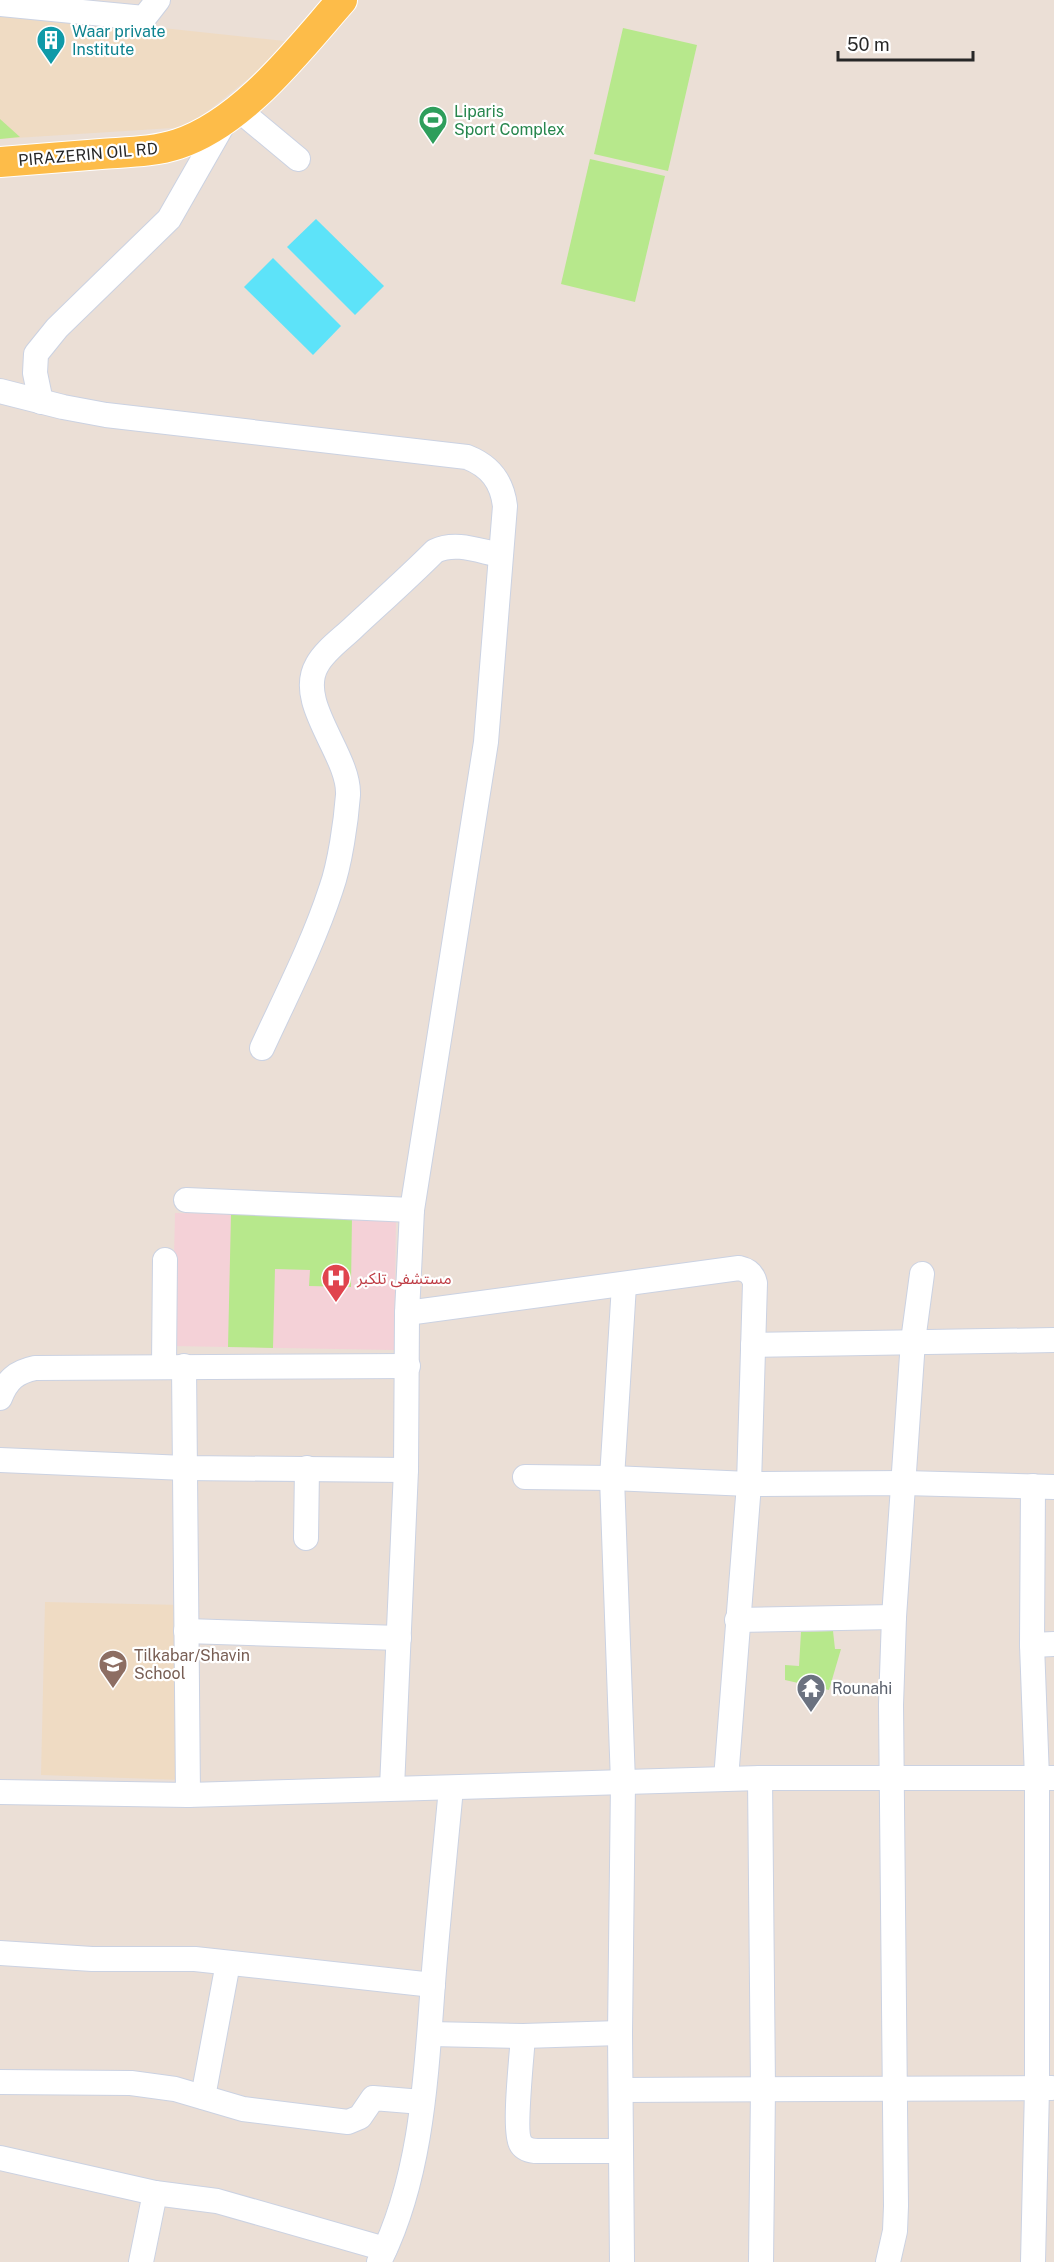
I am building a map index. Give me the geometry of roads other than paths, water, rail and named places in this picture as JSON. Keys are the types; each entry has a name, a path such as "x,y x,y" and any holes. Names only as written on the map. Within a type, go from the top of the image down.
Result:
{"main road":[{"name":"PIRAZERIN OIL RD","path":"0,162 160,149 194,138 232,115 294,54 342,0"}],"street":[{"path":"0,4 144,18 158,0"},
{"path":"41,402 35,373 36,354 57,328 169,219 232,115 298,159"},
{"path":"0,391 106,415 467,457 487,467 495,475 504,495 506,506 500,555 492,687 486,742 412,1210 407,1313 406,1470 392,1788"},
{"path":"262,1048 314,935 332,887 342,836 348,794 347,781 337,753 315,708 313,675 317,665 333,647 435,551 445,546 456,546 500,555"},
{"path":"186,1200 412,1210"},
{"path":"165,1260 185,1468 188,1795"},
{"path":"407,1313 739,1268 753,1275 755,1283 749,1484 726,1779"},
{"path":"888,2262 893,2241 896,2206 890,1778 894,1617 913,1341 922,1274"},
{"path":"622,2262 620,2033 623,1782 612,1478 624,1285"},
{"path":"753,1345 1054,1340"},
{"path":"0,1398 10,1378 20,1371 35,1368 408,1366"},
{"path":"0,1460 185,1468 406,1470"},
{"path":"306,1538 307,1468"},
{"path":"525,1477 749,1484 904,1483 1043,1486 1046,2088 1033,2262"},
{"path":"737,1620 894,1617"},
{"path":"186,1631 399,1638"},
{"path":"0,1792 188,1795 760,1778 1046,1778"},
{"path":"760,1778 763,2088 760,2262"},
{"path":"0,2158 155,2193 217,2201 382,2255 417,2146 430,2034 451,1788"},
{"path":"0,1953 92,1959 195,1959 433,1985"},
{"path":"203,2097 228,1962"},
{"path":"430,2034 523,2036 620,2033"},
{"path":"523,2036 517,2130 522,2145 529,2151 621,2151"},
{"path":"0,2082 131,2083 175,2089 243,2109 348,2122 357,2119 370,2100 377,2097 422,2102"},
{"path":"622,2091 763,2088 1046,2088"},
{"path":"141,2262 155,2193"}],"water":[{"path":"316,219 384,286 355,315 287,247"},
{"path":"273,258 341,326 313,355 244,287"}],"place":[{"name":"Waar private Institute","path":"51,66"},
{"name":"Liparis Sport Complex","path":"433,146"},
{"name":"مستشفى تلكبر","path":"336,1304"},
{"name":"Tilkabar/Shavin School","path":"113,1690"},
{"name":"Rounahi","path":"811,1714"}]}
